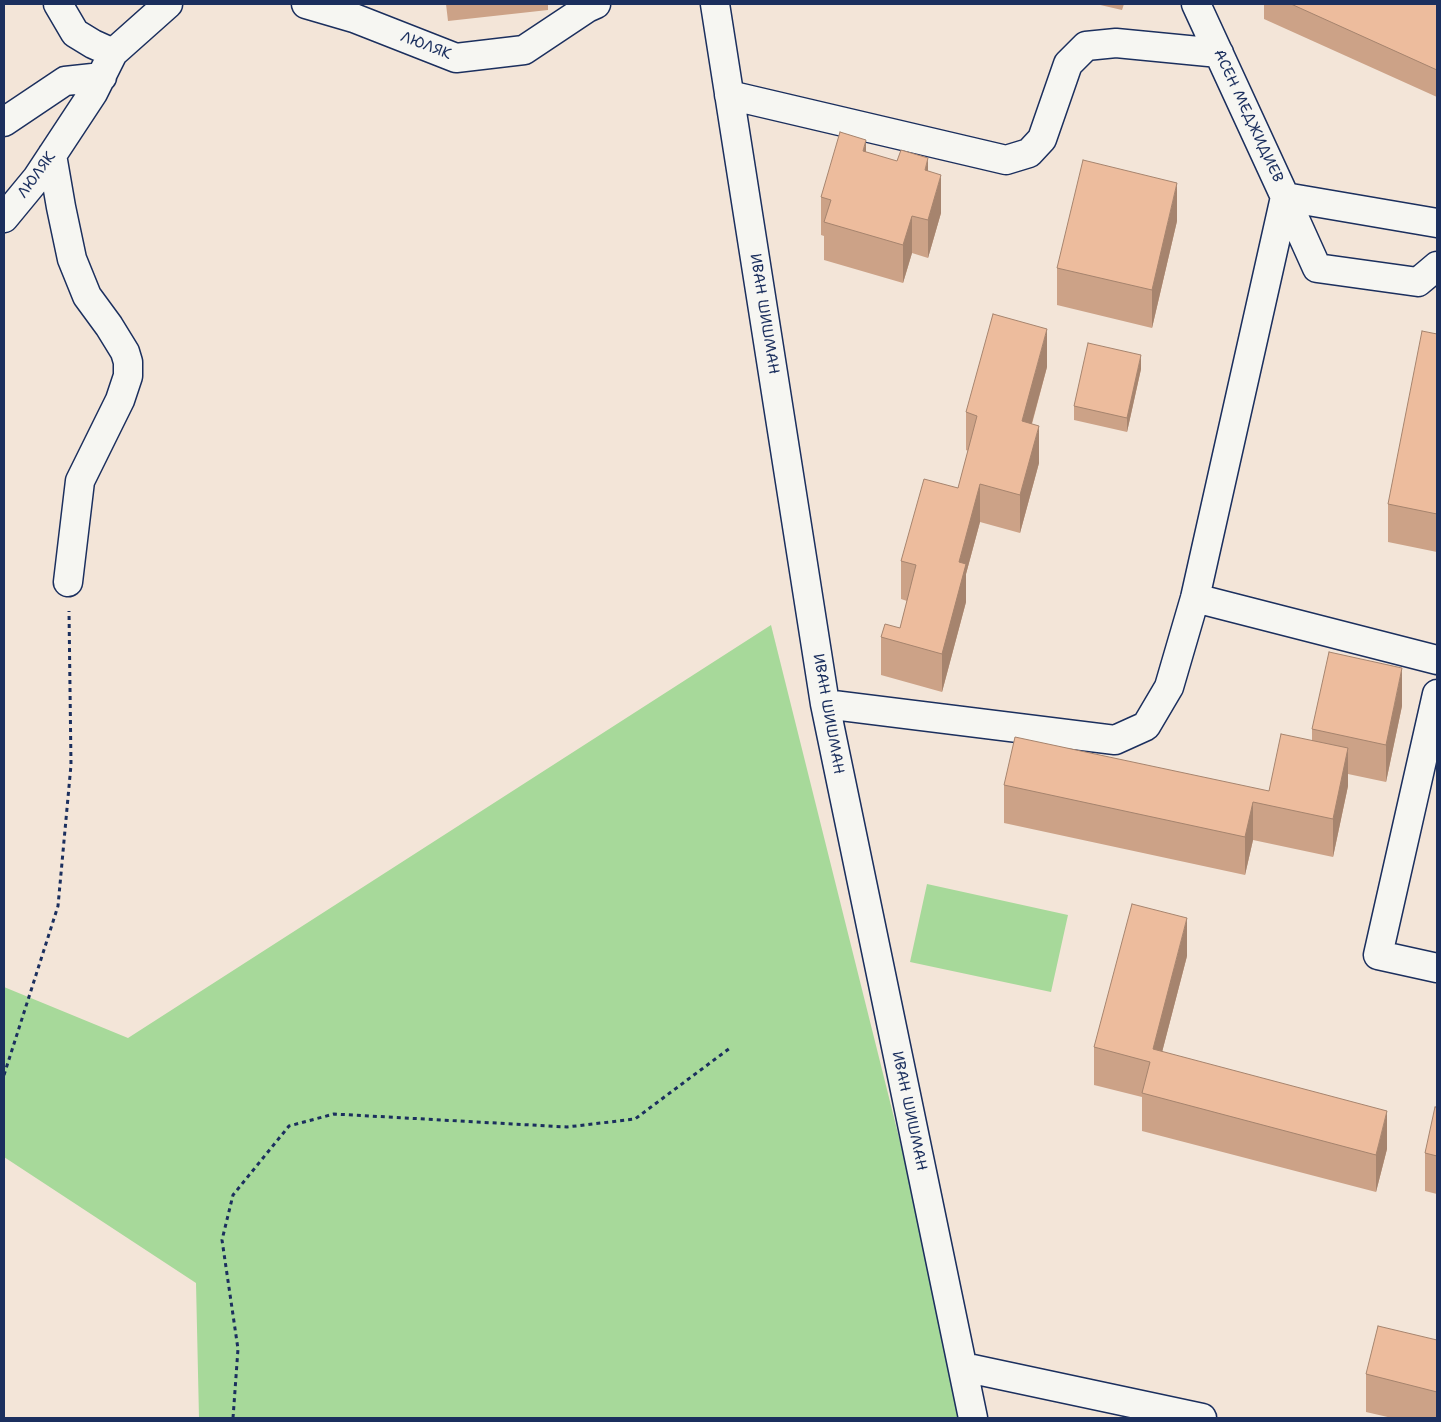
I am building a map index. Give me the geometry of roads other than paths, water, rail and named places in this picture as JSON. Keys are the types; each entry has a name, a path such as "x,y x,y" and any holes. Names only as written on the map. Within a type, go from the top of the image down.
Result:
{"street":[{"path":"4,122 65,82 108,65 93,44 75,33 58,4"},
{"name":"ЛЮЛЯК","path":"4,218 37,178 93,93 108,65 168,4"},
{"name":"ЛЮЛЯК","path":"306,4 354,18 456,58 524,50 596,4"},
{"name":"ИВАН ШИШМАН","path":"715,4 825,704 973,1418"},
{"name":"АСЕН МЕДЖИДИЕВ","path":"1196,4 1285,197 1437,223"},
{"path":"729,95 1006,160 1029,153 1042,140 1068,64 1086,46 1116,43 1219,53"},
{"path":"52,155 72,259 87,296 110,326 125,352 128,362 128,376 120,400 80,481 68,582"},
{"path":"1285,197 1317,268 1418,282 1437,266"},
{"path":"825,704 1115,740 1146,726 1169,687 1195,598 1285,197"},
{"path":"1195,598 1437,660"},
{"path":"1437,694 1378,955 1437,968"},
{"path":"963,1367 1202,1418"}]}
